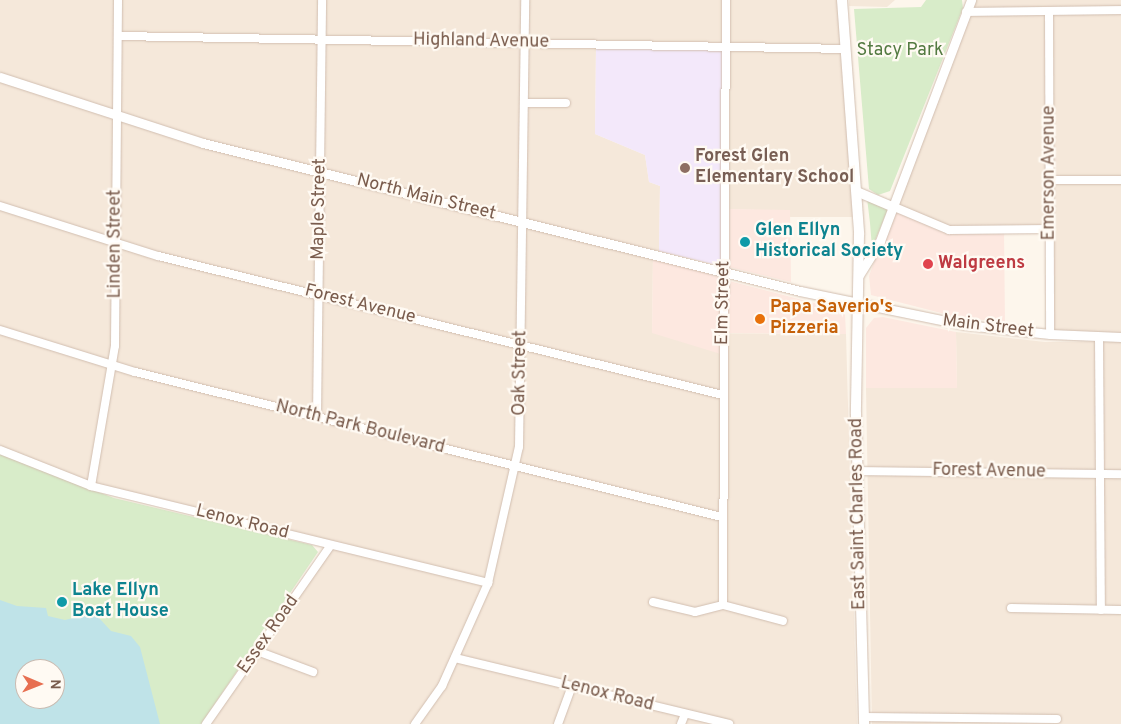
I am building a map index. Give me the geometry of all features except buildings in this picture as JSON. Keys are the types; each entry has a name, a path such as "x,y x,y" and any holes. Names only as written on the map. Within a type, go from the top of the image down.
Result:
{"main road":[{"name":"East Saint Charles Road","path":"842,0 856,191 858,275 857,470 864,721"}],"street":[{"name":"Linden Street","path":"92,486 113,366 118,0"},
{"name":"Maple Street","path":"317,417 322,0"},
{"name":"Oak Street","path":"415,724 442,686 488,583 520,447 525,0"},
{"name":"Elm Street","path":"722,605 726,0"},
{"path":"858,275 875,252 971,0"},
{"path":"966,12 1121,10"},
{"name":"Emerson Avenue","path":"1049,12 1050,334"},
{"name":"Highland Avenue","path":"118,36 845,49"},
{"name":"North Main Street","path":"0,77 117,117 203,143 857,304"},
{"path":"524,102 566,103"},
{"path":"1050,180 1121,180"},
{"path":"856,191 949,230 1050,229"},
{"name":"Forest Avenue","path":"0,206 158,256 723,395"},
{"name":"Main Street","path":"857,304 954,324 1050,334 1121,337"},
{"name":"North Park Boulevard","path":"0,330 113,366 722,517"},
{"path":"1099,337 1098,474 1101,610"},
{"name":"Lenox Road","path":"0,450 92,486 488,583"},
{"name":"Forest Avenue","path":"857,470 1121,474"},
{"name":"Essex Road","path":"206,724 331,545"},
{"path":"653,602 695,612 722,605 783,621"},
{"path":"1011,608 1121,610"},
{"path":"257,652 313,672"},
{"name":"Lenox Road","path":"455,658 729,724"},
{"path":"558,724 572,686"},
{"path":"682,724 685,714"},
{"path":"864,721 1057,719"}],"shaded area":[{"path":"0,0 524,0 522,219 195,137 0,74"},
{"path":"528,0 839,0 842,47 528,40"},
{"path":"849,0 895,0 887,7 849,6"},
{"path":"975,0 1121,0 1121,335 1052,334 1050,229 947,230 894,208"},
{"path":"527,45 596,47 595,134 645,155 649,182 660,186 659,251 526,220"},
{"name":"Forest Glen Elementary School","path":"596,47 724,49 722,266 659,251 660,186 649,182 645,155 595,134"},
{"path":"728,49 843,51 855,217 790,217 790,211 726,209"},
{"path":"0,80 191,144 521,224 516,446 512,473 482,586 439,686 412,724 210,724 335,543 78,486 0,454"},
{"path":"894,208 947,230 1004,231 1005,323 949,315 871,295 869,276"},
{"path":"726,209 790,210 791,282 725,266"},
{"path":"526,225 653,255 652,333 846,334 857,724 420,724 443,690 491,584 523,449"},
{"path":"653,255 733,282 841,310 845,314 846,334 724,333 724,355 652,333"},
{"path":"883,317 956,332 957,388 866,388 866,328 874,318"},
{"path":"956,332 1045,342 1121,341 1121,724 872,724 866,388 957,388"}],"green space":[{"name":"Stacy Park","path":"926,0 962,0 963,8 890,191 878,195 869,189 854,9 921,7"},
{"path":"867,198 888,209 872,248 870,223"},
{"path":"0,454 114,498 312,545 318,552 201,724 0,724"}],"water":[{"path":"0,600 17,606 46,608 48,616 65,620 73,618 74,613 88,606 111,631 131,636 140,647 160,724 0,724"}],"place":[{"name":"Forest Glen Elementary School","path":"685,168"},
{"name":"Glen Ellyn Historical Society","path":"745,242"},
{"name":"Walgreens","path":"928,264"},
{"name":"Papa Saverio's Pizzeria","path":"760,319"},
{"name":"Lake Ellyn Boat House","path":"62,602"}]}
